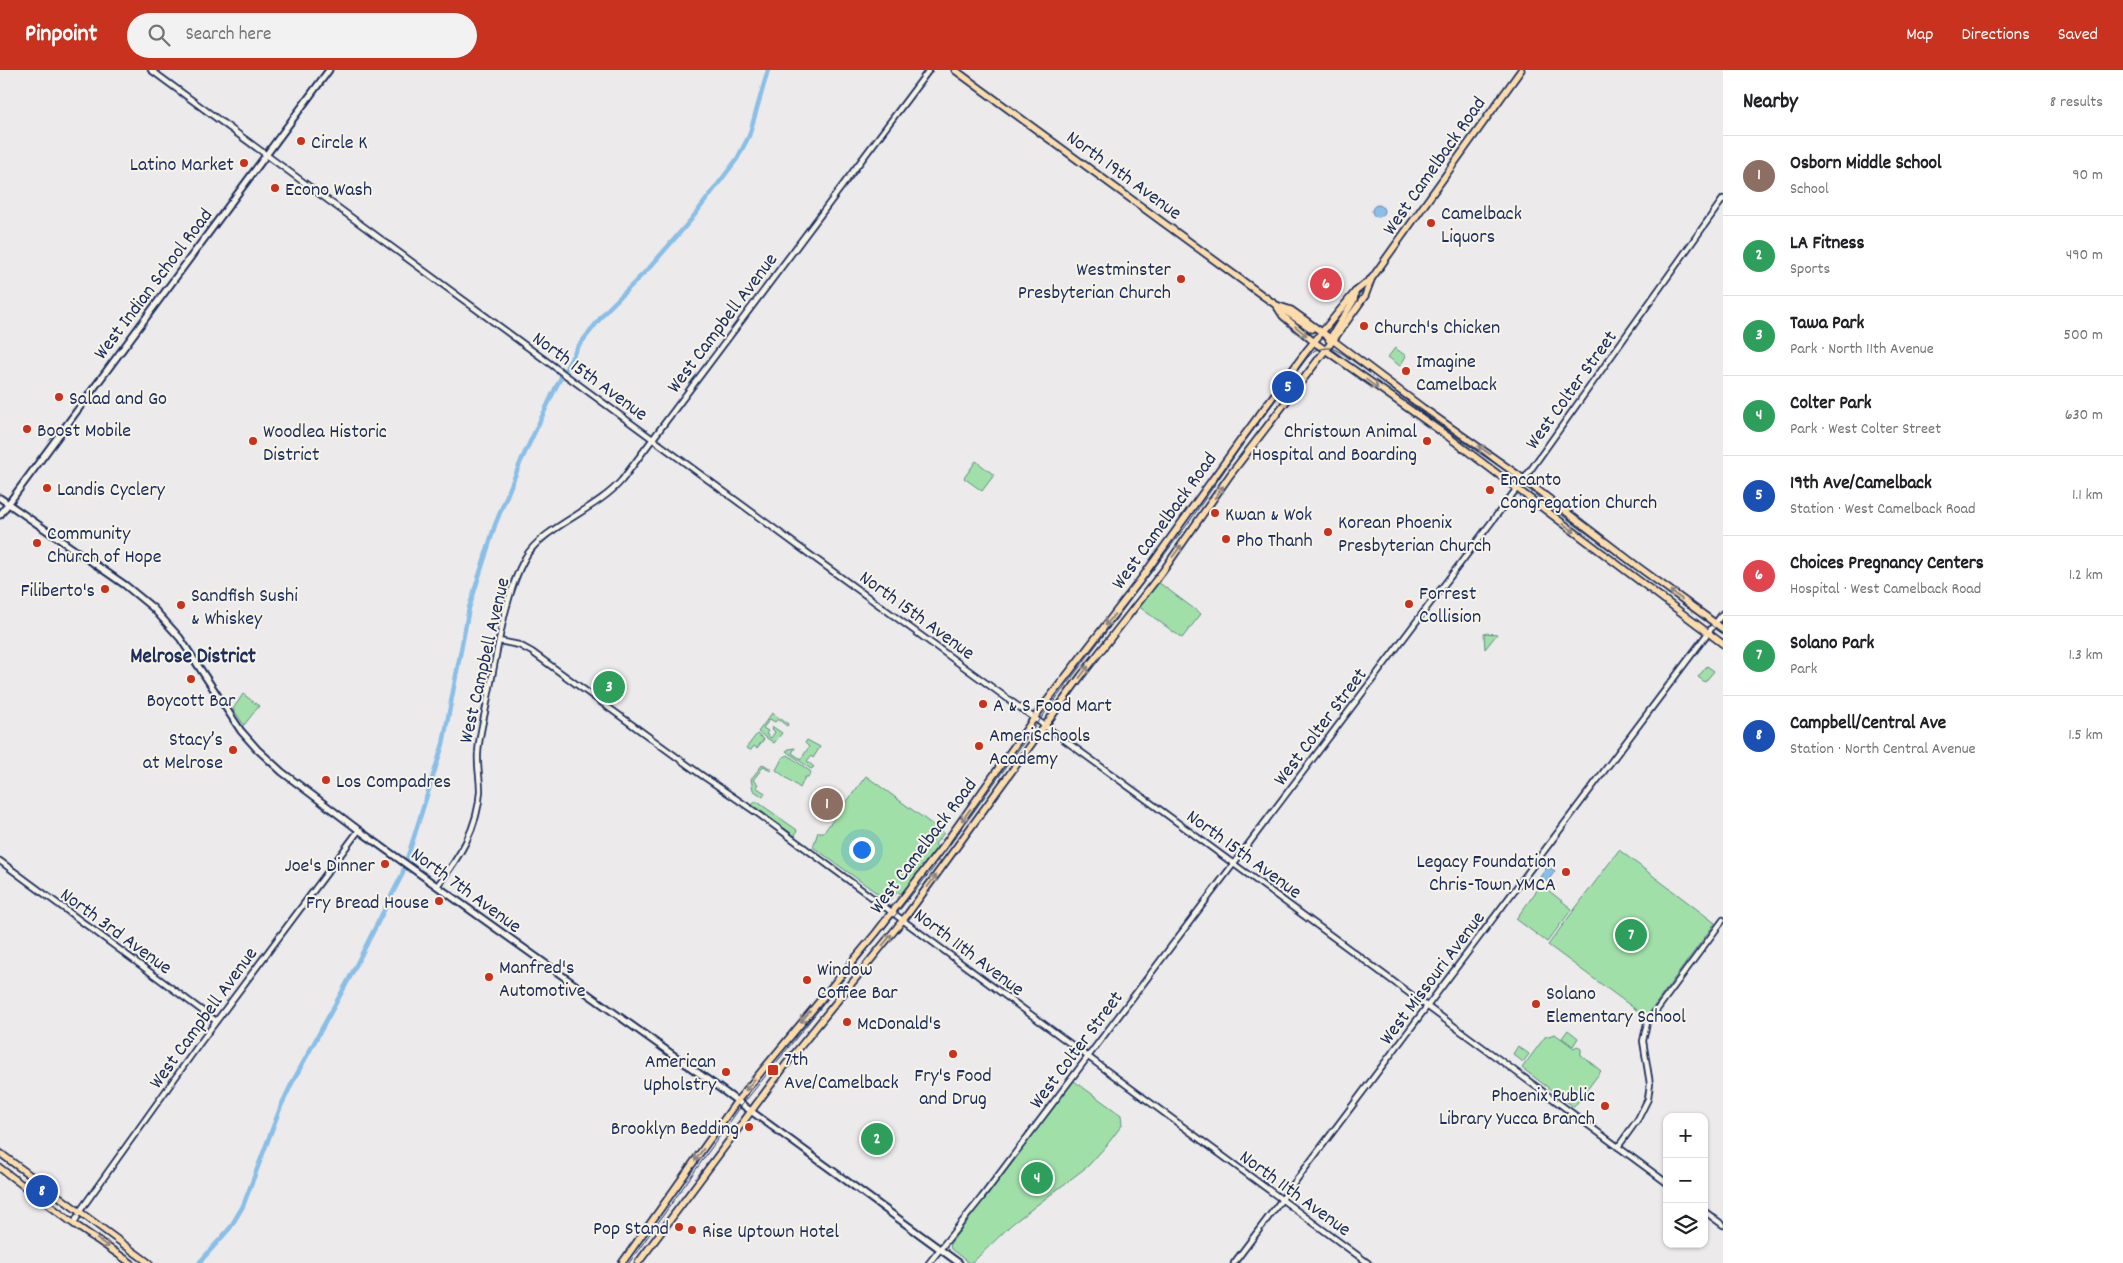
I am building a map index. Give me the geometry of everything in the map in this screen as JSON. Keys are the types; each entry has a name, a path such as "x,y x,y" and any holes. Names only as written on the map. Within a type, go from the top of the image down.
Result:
{"main road":[{"name":"West Indian School Road","path":"0,515 329,70"},
{"name":"North 19th Avenue","path":"955,70 1276,305 1291,310 1321,333 1334,338 1423,408 1523,479 1723,629"},
{"name":"West Camelback Road","path":"638,1263 818,1023 903,920 1114,632 1195,527 1230,475 1328,348 1365,296 1372,278 1521,70"},
{"name":"West Camelback Road","path":"622,1263 737,1101 892,912 966,816 1034,718 1146,572 1314,342 1355,292 1372,278"},
{"path":"1334,338 1354,300 1355,292"},
{"name":"North 19th Avenue","path":"1276,305 1283,316 1314,342 1328,348 1332,355 1446,435 1723,644"},
{"name":"North 7th Avenue","path":"0,498 125,585 150,605 180,638 228,713 255,747 282,772 359,830 751,1111 959,1263"},
{"path":"0,1153 149,1263"},
{"path":"0,1168 74,1224 131,1263"}],"street":[{"name":"North 15th Avenue","path":"151,70 1663,1180"},
{"name":"West Campbell Avenue","path":"437,886 460,856 468,840 478,806 480,789 477,755 499,641 517,574 528,553 540,540 612,491 929,70"},
{"name":"West Colter Street","path":"929,1263 1516,489 1723,199"},
{"name":"West Missouri Avenue","path":"1234,1263 1723,613"},
{"name":"North 11th Avenue","path":"499,641 525,648 539,656 605,706 768,820 1368,1263"},
{"name":"West Campbell Avenue","path":"74,1224 80,1211 216,1021 359,830"},
{"name":"North 3rd Avenue","path":"0,861 216,1021"},
{"path":"1618,1147 1638,1119 1648,1099 1650,1084 1643,1041 1647,1023 1723,920"},
{"path":"1708,1214 1723,1225"}],"green space":[{"path":"1395,348 1406,356 1400,366 1388,357"},
{"path":"976,461 994,475 982,491 964,478"},
{"path":"1158,582 1201,614 1182,638 1138,606"},
{"path":"1484,633 1497,634 1485,649"},
{"path":"1707,666 1714,671 1705,682 1698,677"},
{"path":"612,675 622,680 605,702 596,696"},
{"path":"243,694 259,706 244,725 233,709"},
{"path":"772,713 788,724 787,726 778,719 775,722 770,719 763,728 768,731 766,734 771,738 775,732 772,729 773,727 782,733 774,743 758,732"},
{"path":"757,734 764,739 757,748 754,746 751,750 746,748"},
{"path":"807,740 820,747 813,758 811,756 807,761 814,767 811,769 786,751 795,748 792,753 801,759 809,747 805,743"},
{"path":"788,755 811,772 808,777 805,777 800,788 776,770 783,757"},
{"path":"763,764 771,769 770,771 764,766 753,780 758,784 756,787 765,793 763,797 753,790 751,779"},
{"path":"866,776 944,833 935,844 937,847 901,894 898,892 888,901 813,847 818,832 824,832"},
{"path":"756,801 797,830 795,836 752,805"},
{"path":"1619,850 1715,923 1646,1017 1548,945"},
{"path":"1544,887 1572,909 1547,942 1516,919 1538,889"},
{"path":"1568,1030 1578,1038 1573,1046 1562,1038"},
{"path":"1555,1034 1574,1048 1577,1046 1581,1049 1581,1055 1601,1071 1574,1107 1522,1068 1545,1037"},
{"path":"1518,1046 1529,1054 1523,1062 1513,1054"},
{"path":"1074,1081 1121,1115 1122,1125 1088,1166 1012,1224 975,1260 969,1263 951,1249 950,1244"}],"water":[{"path":"1378,205 1384,211 1378,217 1372,211"},
{"path":"1548,866 1555,871 1547,882 1540,877"}],"waterway":[{"path":"199,1263 230,1228 243,1206 281,1106 292,1083 349,979 402,875 443,744 469,608 495,525 521,461 556,387 577,348 606,311 651,266 690,221 737,159 749,136 768,70"}],"tram line":[{"path":"629,1263 742,1105 931,871 1039,721 1189,522 1240,448 1315,350 1332,348 1343,354 1484,454 1547,504 1723,634"},
{"path":"0,1158 143,1263"}],"place":[{"name":"Circle K","path":"301,141"},
{"name":"Latino Market","path":"244,163"},
{"name":"Econo Wash","path":"275,188"},
{"name":"Camelback Liquors","path":"1431,223"},
{"name":"Westminster Presbyterian Church","path":"1181,279"},
{"name":"Choices Pregnancy Centers","path":"1326,284"},
{"name":"Church's Chicken","path":"1364,326"},
{"name":"Imagine Camelback","path":"1406,371"},
{"name":"19th Ave/Camelback","path":"1288,387"},
{"name":"Salad and Go","path":"59,397"},
{"name":"Boost Mobile","path":"27,429"},
{"name":"Woodlea Historic District","path":"253,441"},
{"name":"Christown Animal Hospital and Boarding","path":"1427,441"},
{"name":"Landis Cyclery","path":"47,488"},
{"name":"Encanto Congregation Church","path":"1490,490"},
{"name":"Kwan & Wok","path":"1215,513"},
{"name":"Korean Phoenix Presbyterian Church","path":"1328,532"},
{"name":"Pho Thanh","path":"1226,539"},
{"name":"Community Church of Hope","path":"37,543"},
{"name":"Filiberto's","path":"105,589"},
{"name":"Forrest Collision","path":"1409,604"},
{"name":"Sandfish Sushi & Whiskey","path":"181,605"},
{"name":"Boycott Bar","path":"191,679"},
{"name":"Tawa Park","path":"609,687"},
{"name":"A & S Food Mart","path":"983,704"},
{"name":"AmeriSchools Academy","path":"979,746"},
{"name":"Stacy’s at Melrose","path":"233,750"},
{"name":"Los Compadres","path":"326,780"},
{"name":"Osborn Middle School","path":"827,804"},
{"name":"Joe's Dinner","path":"385,864"},
{"name":"Legacy Foundation Chris-Town YMCA","path":"1566,872"},
{"name":"Fry Bread House","path":"439,901"},
{"name":"Solano Park","path":"1631,935"},
{"name":"Manfred's Automotive","path":"489,977"},
{"name":"Window Coffee Bar","path":"807,980"},
{"name":"Solano Elementary School","path":"1536,1004"},
{"name":"McDonald's","path":"847,1022"},
{"name":"Fry's Food and Drug","path":"953,1054"},
{"name":"7th Ave/Camelback","path":"773,1070"},
{"name":"American Upholstry","path":"726,1072"},
{"name":"Phoenix Public Library Yucca Branch","path":"1605,1106"},
{"name":"Brooklyn Bedding","path":"749,1127"},
{"name":"LA Fitness","path":"877,1139"},
{"name":"Colter Park","path":"1037,1178"},
{"name":"Campbell/Central Ave","path":"42,1191"},
{"name":"Pop Stand","path":"679,1227"},
{"name":"Rise Uptown Hotel","path":"692,1230"}],"district":[{"name":"Melrose District","path":"193,655"}]}
